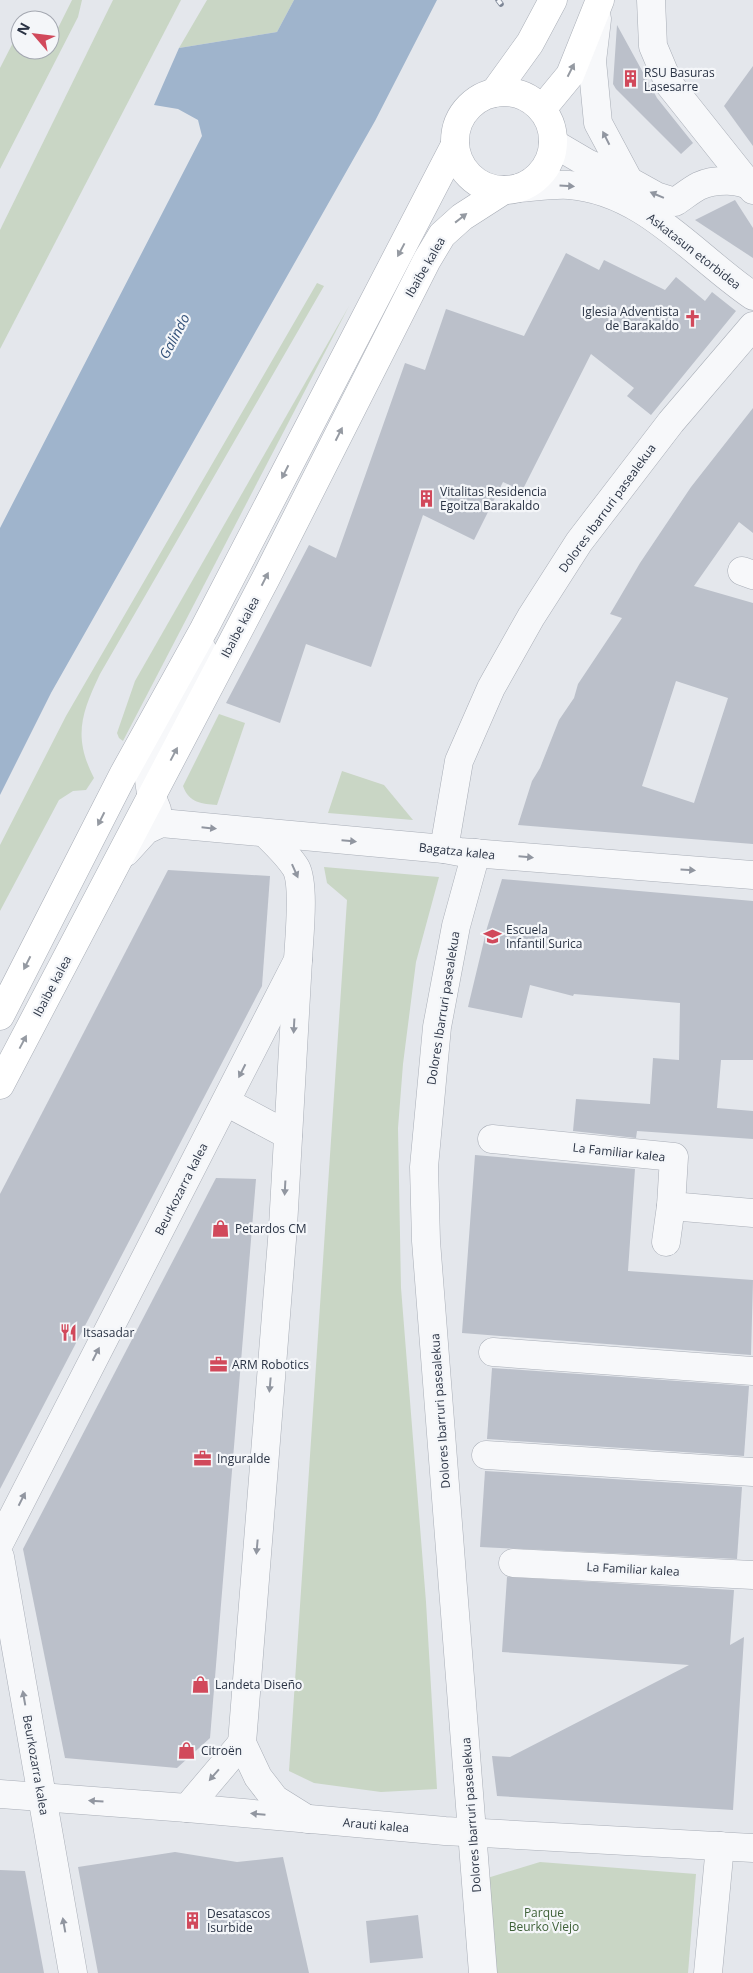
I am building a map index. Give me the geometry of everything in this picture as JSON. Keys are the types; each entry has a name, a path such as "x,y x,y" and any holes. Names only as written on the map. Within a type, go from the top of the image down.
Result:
{"main road":[{"path":"494,93 530,43 553,0"},
{"path":"542,109 570,75 599,2"},
{"path":"507,92 532,100 542,109 552,130 553,142 550,157 543,171 532,181 511,189 488,188 474,180 464,170 458,158 455,145 456,130 461,117 470,106 481,98 494,93 507,92"},
{"path":"0,1016 123,775 204,629 455,145"},
{"name":"Ibaibe kalea","path":"0,1085 266,578 427,260 442,235 455,223 511,189"}],"street":[{"name":"Askatasun etorbidea","path":"652,0 653,46 669,84 752,189"},
{"path":"599,2 592,60 598,123 629,181"},
{"path":"697,118 711,162 700,186"},
{"name":"Askatasun etorbidea","path":"553,142 587,163 629,181 656,196 675,202 700,186 718,181 734,181 752,189"},
{"name":"Askatasun etorbidea","path":"511,189 568,185 594,189 628,202 671,230 753,296"},
{"name":"Dolores Ibarruri pasealekua","path":"444,849 459,761 491,688 531,617 579,542 671,422 753,326"},
{"path":"118,859 146,830 161,823 151,797 148,772 151,758 200,663 204,629"},
{"name":"Bagatza kalea","path":"161,823 476,853 753,875"},
{"name":"Beurkozarra kalea","path":"0,1542 298,960 300,886 297,869 265,833"},
{"name":"Dolores Ibarruri pasealekua","path":"476,853 456,926 437,1027 424,1167 426,1241 484,1973"},
{"path":"298,960 281,1247 242,1743 258,1777 275,1799 307,1819"},
{"path":"226,1102 288,1135"},
{"name":"La Familiar kalea","path":"492,1139 674,1157 671,1206"},
{"path":"666,1242 671,1206 753,1214"},
{"path":"493,1352 753,1371"},
{"path":"486,1455 753,1472"},
{"name":"Beurkozarra kalea","path":"0,1558 73,1973"},
{"name":"La Familiar kalea","path":"513,1563 753,1575"},
{"path":"186,1808 242,1743"},
{"name":"Arauti kalea","path":"0,1794 473,1833 753,1848"},
{"path":"708,1973 720,1846"}],"green space":[{"path":"72,0 82,0 78,17 60,52 60,24"},
{"path":"113,0 181,0 0,349 0,230"},
{"path":"207,0 294,0 277,32 179,48"},
{"path":"10,48 10,60 56,60 0,169 0,68"},
{"path":"317,283 324,286 93,688 84,714 82,738 83,750 94,778 86,790 73,791 59,800 0,911 0,845 66,716"},
{"path":"349,306 123,741 117,733 135,681"},
{"path":"219,714 245,723 217,805 197,802 189,796 183,786"},
{"path":"342,771 384,785 413,820 328,813"},
{"path":"324,867 439,877 416,962 403,1064 398,1128 401,1288 426,1602 437,1789 381,1792 314,1783 289,1771 347,900 327,883"},
{"name":"Parque Beurko Viejo","path":"540,1862 696,1874 688,1973 491,1973 484,1879"}],"water":[{"name":"Galindo","path":"294,0 437,0 375,121 51,693 0,795 0,528 202,136 198,120 178,109 154,105 179,48 277,32"}],"building":[{"name":"RSU Basuras Lasesarre","path":"617,25 657,98 693,143 681,154 613,84"},
{"path":"753,66 753,146 724,106"},
{"path":"735,200 753,228 753,258 695,220"},
{"path":"566,253 599,270 604,260 665,290 676,277 705,301 712,292 736,311 651,415 627,396 634,388 591,354 522,491 503,482 474,540 423,515 371,667 306,644 280,723 226,703 309,545 336,558 405,363 425,370 446,309 524,336"},
{"path":"753,408 753,533 739,522 694,586 753,603 753,844 518,825 532,781 540,768 559,720 574,698 578,684 622,618 610,614 640,563 691,487","holes":["676,681 728,698 694,803 642,786"]},
{"path":"168,870 270,876 262,986 0,1489 0,1194"},
{"path":"502,879 753,901 753,1060 721,1060 717,1108 753,1111 753,1139 637,1131 636,1138 573,1131 576,1099 650,1104 653,1058 679,1060 680,1003 574,994 573,996 530,985 522,1018 468,1007 487,928"},
{"path":"475,1155 635,1169 628,1271 753,1280 751,1355 462,1333"},
{"path":"216,1178 256,1179 210,1738 177,1768 65,1758 23,1549"},
{"path":"492,1368 749,1386 744,1456 487,1439"},
{"path":"485,1471 742,1487 737,1559 480,1547"},
{"path":"507,1577 734,1590 730,1645 744,1637 733,1810 497,1796 492,1756 510,1757 689,1665 502,1652"},
{"name":"Desatascos Isurbide","path":"175,1852 237,1862 283,1857 309,1973 98,1973 78,1867"},
{"path":"0,1870 25,1871 44,1973 0,1973"},
{"path":"418,1915 423,1958 370,1963 366,1921"}],"railway":[{"path":"498,0 501,4"}],"place":[{"name":"RSU Basuras Lasesarre","path":"630,79"},
{"name":"Iglesia Adventista de Barakaldo","path":"693,318"},
{"name":"Vitalitas Residencia Egoitza Barakaldo","path":"426,498"},
{"name":"Escuela Infantil Surica","path":"492,936"},
{"name":"Petardos CM","path":"221,1228"},
{"name":"Itsasadar","path":"69,1332"},
{"name":"ARM Robotics","path":"218,1364"},
{"name":"Inguralde","path":"203,1458"},
{"name":"Landeta Diseño","path":"201,1684"},
{"name":"Citroën","path":"187,1750"},
{"name":"Desatascos Isurbide","path":"193,1920"}]}
